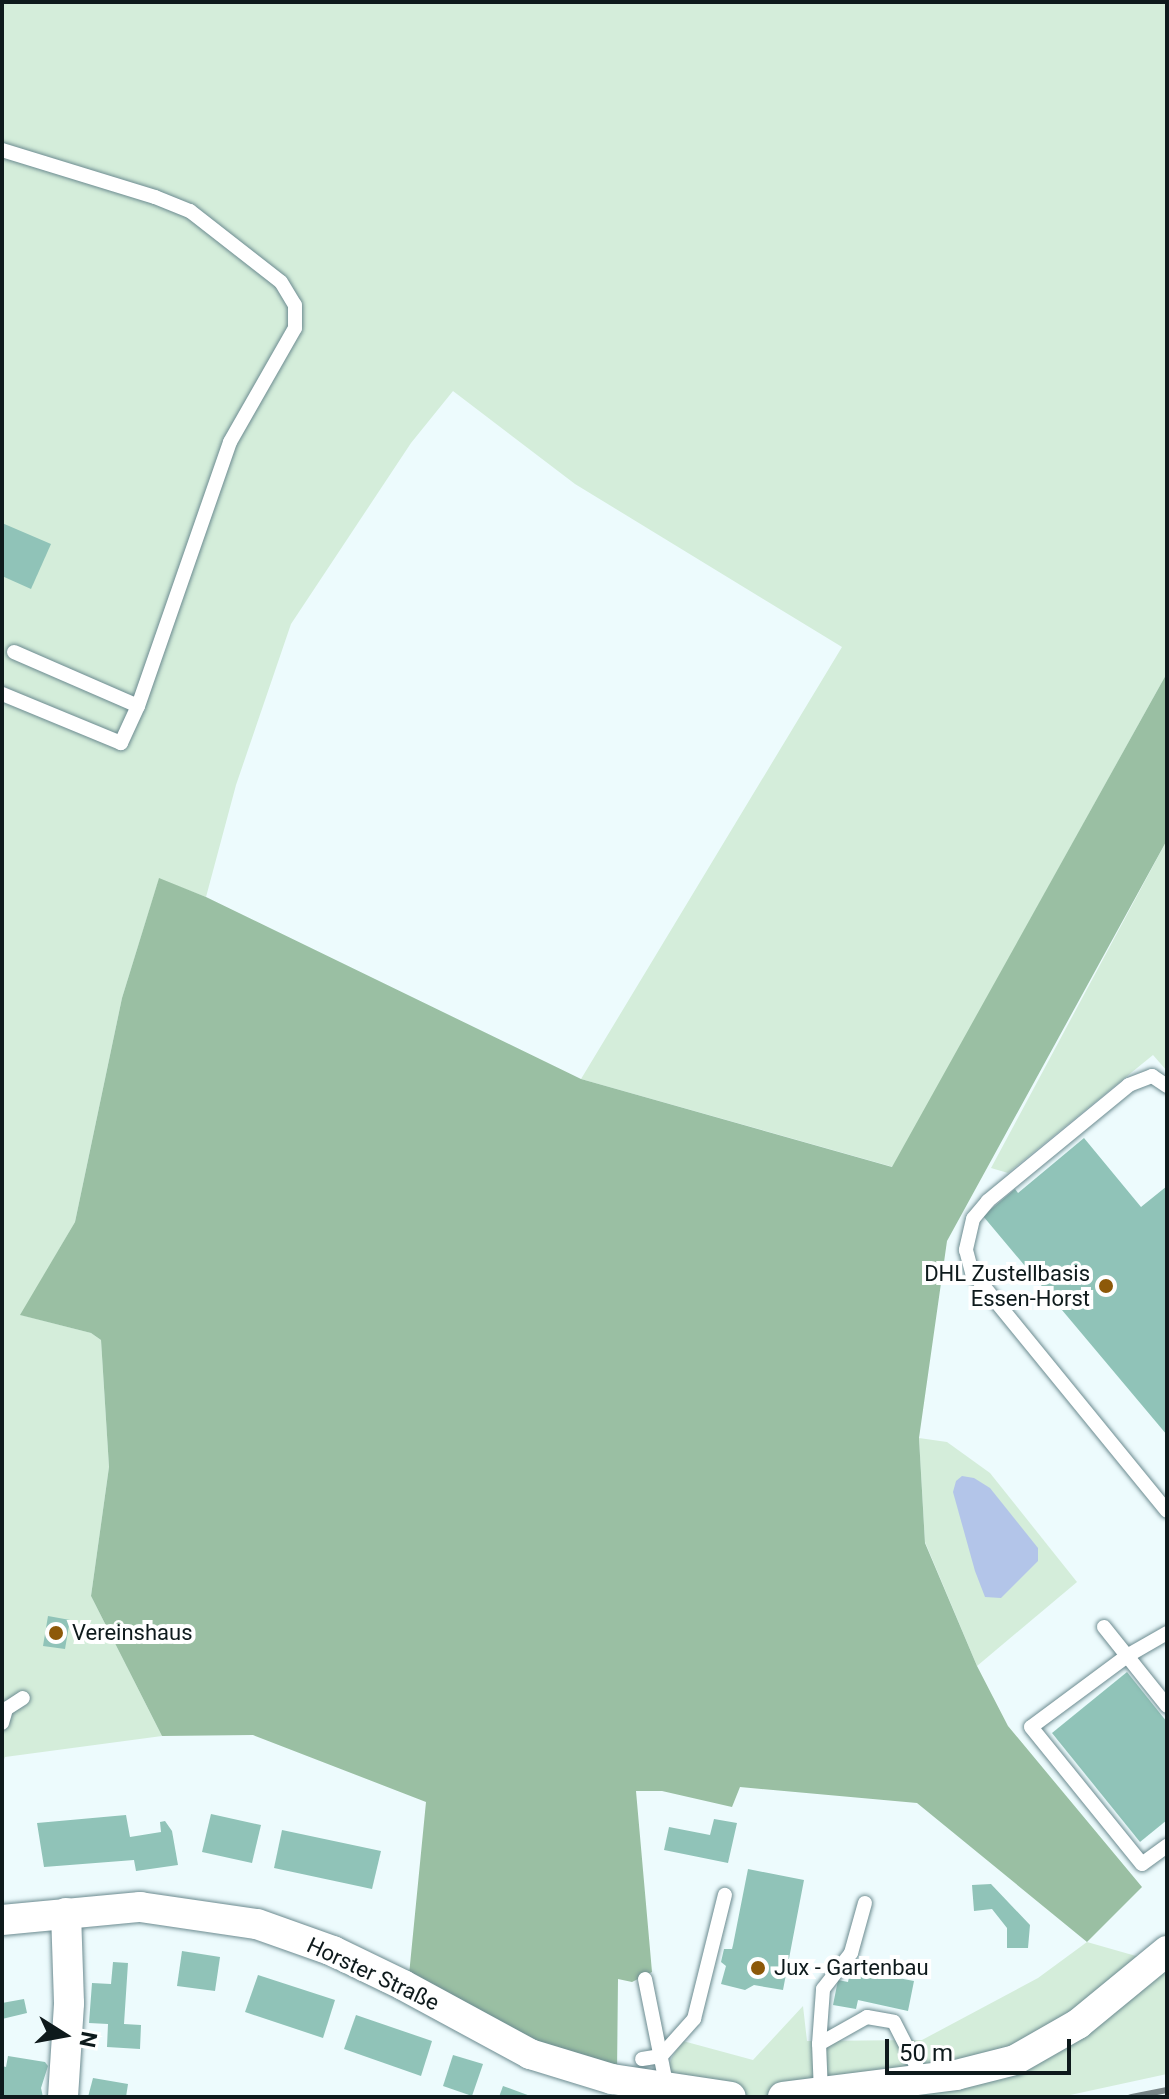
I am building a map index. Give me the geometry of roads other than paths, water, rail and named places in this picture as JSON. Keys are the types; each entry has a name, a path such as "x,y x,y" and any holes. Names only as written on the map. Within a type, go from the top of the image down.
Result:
{"street":[{"name":"Horster Straße","path":"2,1920 140,1907 257,1924 347,1958 530,2054 667,2093 731,2097"},
{"path":"63,2097 69,2003 66,1913"},
{"path":"783,2097 923,2079 1015,2060 1078,2024 1167,1951"}],"lane":[{"path":"2,150 155,197 190,211 281,282 295,305 295,328 230,442 138,706 121,743 2,694"},
{"path":"14,652 138,706"},
{"path":"1167,1086 1152,1076 1141,1078 1117,1095 988,1201 973,1219 966,1250 972,1272 1167,1511"},
{"path":"1104,1627 1167,1706"},
{"path":"1167,1633 1127,1656 1031,1727 1142,1864 1167,1846"},
{"path":"2,1723 6,1709 23,1698"},
{"path":"642,2059 661,2056 694,2019 725,1895"},
{"path":"821,2093 819,2044 823,1989 851,1953 865,1903"},
{"path":"645,1979 667,2093"},
{"path":"819,2044 867,2017 894,2022 923,2079"}],"water":[{"path":"962,1476 974,1478 990,1488 1038,1548 1038,1561 1001,1598 985,1597 975,1571 953,1492 956,1481"}],"railway":[{"path":"1131,2097 1167,2090"}],"place":[{"name":"DHL Zustellbasis Essen-Horst","path":"1106,1286"},
{"name":"Vereinshaus","path":"56,1633"},
{"name":"Jux - Gartenbau","path":"758,1968"}]}
